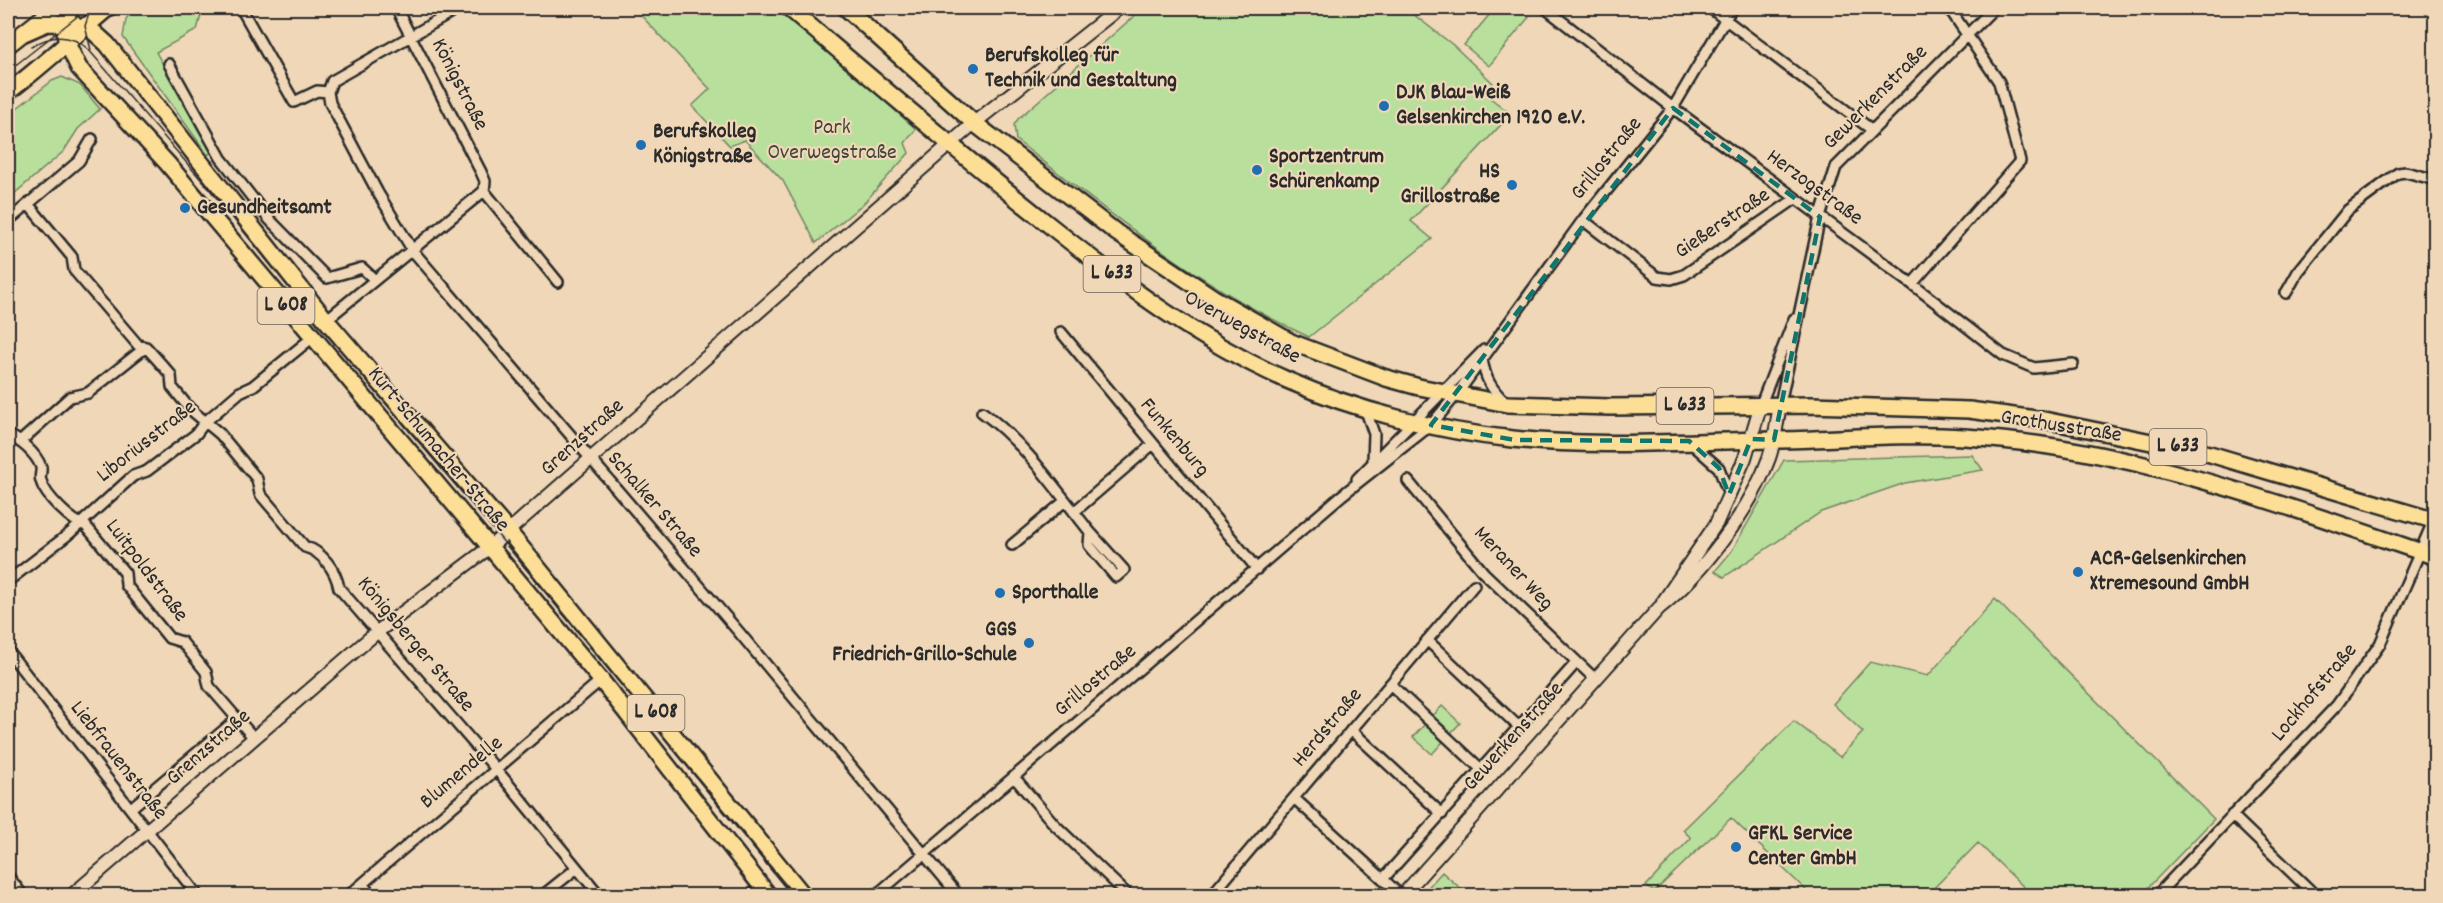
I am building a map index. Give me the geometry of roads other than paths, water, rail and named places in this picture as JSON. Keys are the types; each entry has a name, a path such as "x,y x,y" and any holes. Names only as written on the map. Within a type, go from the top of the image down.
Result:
{"main road":[{"path":"8,45 55,8"},
{"path":"66,41 66,23 70,8"},
{"name":"Overwegstraße","path":"789,8 949,146 1126,286 1205,338 1288,381 1365,408 1459,432 1563,443 1774,440"},
{"name":"Overwegstraße","path":"846,8 974,123 1117,233 1214,298 1291,342 1386,378 1507,404 1610,407 1780,404"},
{"path":"8,92 44,66 66,41 106,9"},
{"path":"106,9 103,20 107,44"},
{"path":"22,34 47,23 86,25"},
{"name":"Kurt-Schumacher-Straße","path":"86,25 107,44 326,320 508,531 804,896"},
{"name":"Kurt-Schumacher-Straße","path":"66,41 79,68 166,163 601,680 769,896"},
{"path":"44,66 64,63 79,68"},
{"name":"Grothusstraße","path":"1780,404 1969,410 2074,424 2210,454 2435,519"},
{"name":"Grothusstraße","path":"1774,440 1886,435 1962,436 2065,447 2146,464 2218,484 2436,557"}],"street":[{"path":"241,8 294,102 317,91 328,92 332,81 460,8"},
{"name":"Königstraße","path":"396,8 484,186 558,282"},
{"name":"Grenzstraße","path":"71,896 252,737 377,632 490,547 974,123 1119,8"},
{"name":"Herzogstraße","path":"1545,8 1672,108 1912,284 2003,355 2020,364 2043,369 2073,364"},
{"path":"1710,8 1872,130"},
{"name":"Grillostraße","path":"1341,496 1373,460 1415,421 1450,393 1482,359 1583,220 1672,108 1732,8"},
{"path":"1912,284 2020,161 1999,82 1949,8"},
{"name":"Gewerkenstraße","path":"1659,608 1681,591 1712,554 1748,500 1769,459 1793,354 1800,303 1820,217 1836,167 1994,8"},
{"path":"169,64 221,158 269,219 327,278 362,268 375,280"},
{"name":"Schalker Straße","path":"328,92 330,103 413,251 738,631 959,896"},
{"path":"8,221 79,161 92,139"},
{"path":"2286,293 2298,272 2348,210 2398,173 2406,172 2436,180"},
{"path":"326,320 413,251 484,186"},
{"name":"Gießerstraße","path":"1583,220 1657,277 1671,279 1684,275 1795,199"},
{"name":"Königsberger Straße","path":"28,204 72,257 74,270 138,345 146,347 171,375 172,387 190,409 220,434 257,479 260,494 305,547 315,549 337,576 339,588 496,769 600,896"},
{"name":"Gewerkenstraße","path":"1576,663 1383,879 1401,896 1659,608 1716,524 1751,440 1761,404 1800,303"},
{"name":"Grillostraße","path":"875,896 1341,496 1431,425 1450,393 1505,329"},
{"name":"Funkenburg","path":"1061,332 1257,569"},
{"name":"Liboriusstraße","path":"8,580 69,534 77,524 133,476 147,471 196,434 205,422 240,392 253,386 313,338"},
{"path":"21,441 70,397 88,393 146,347"},
{"path":"1482,359 1485,376 1493,391 1507,404"},
{"path":"1365,408 1374,434 1373,460"},
{"path":"982,412 1001,426 1124,570 1116,577 1089,545 1090,532"},
{"name":"Luitpoldstraße","path":"8,435 21,441 41,466 41,482 61,509 77,524 86,526 125,573 126,585 169,638 182,642 206,672 209,686 252,737"},
{"path":"1689,441 1719,468 1729,495"},
{"path":"1074,512 1153,444"},
{"name":"Meraner Weg","path":"1408,481 1484,573 1594,679"},
{"path":"1012,545 1065,501"},
{"name":"Lockhofstraße","path":"2156,896 2337,705 2358,678 2391,624 2435,519"},
{"name":"Herdstraße","path":"1211,896 1474,585"},
{"path":"1427,640 1520,728"},
{"name":"Liebfrauenstraße","path":"8,651 198,896"},
{"name":"Blumendelle","path":"348,896 601,680"},
{"path":"1390,684 1481,769"},
{"name":"Grenzstraße","path":"131,808 236,720"},
{"path":"1351,730 1442,814"},
{"path":"1014,777 1055,825 1129,896"},
{"path":"1294,798 1383,879"},
{"path":"2232,815 2316,896"},
{"path":"542,896 577,868"},
{"path":"8,876 23,896"},
{"path":"362,884 372,896"}],"tram line":[{"path":"8,71 88,8"},
{"path":"91,8 85,26 91,50"},
{"path":"31,47 60,37 74,40 88,49 211,191 323,330 492,528 795,896"}],"place":[{"name":"Berufskolleg für Technik und Gestaltung","path":"973,69"},
{"name":"DJK Blau-Weiß Gelsenkirchen 1920 e.V.","path":"1384,106"},
{"name":"Berufskolleg Königstraße","path":"641,145"},
{"name":"Sportzentrum Schürenkamp","path":"1257,170"},
{"name":"HS Grillostraße","path":"1512,185"},
{"name":"Gesundheitsamt","path":"185,208"},
{"name":"ACR-Gelsenkirchen Xtremesound GmbH","path":"2078,572"},
{"name":"Sporthalle","path":"1000,593"},
{"name":"GGS Friedrich-Grillo-Schule","path":"1029,643"},
{"name":"GFKL Service Center GmbH","path":"1736,847"}],"park label":[{"name":"Park Overwegstraße","path":"832,140"}]}
